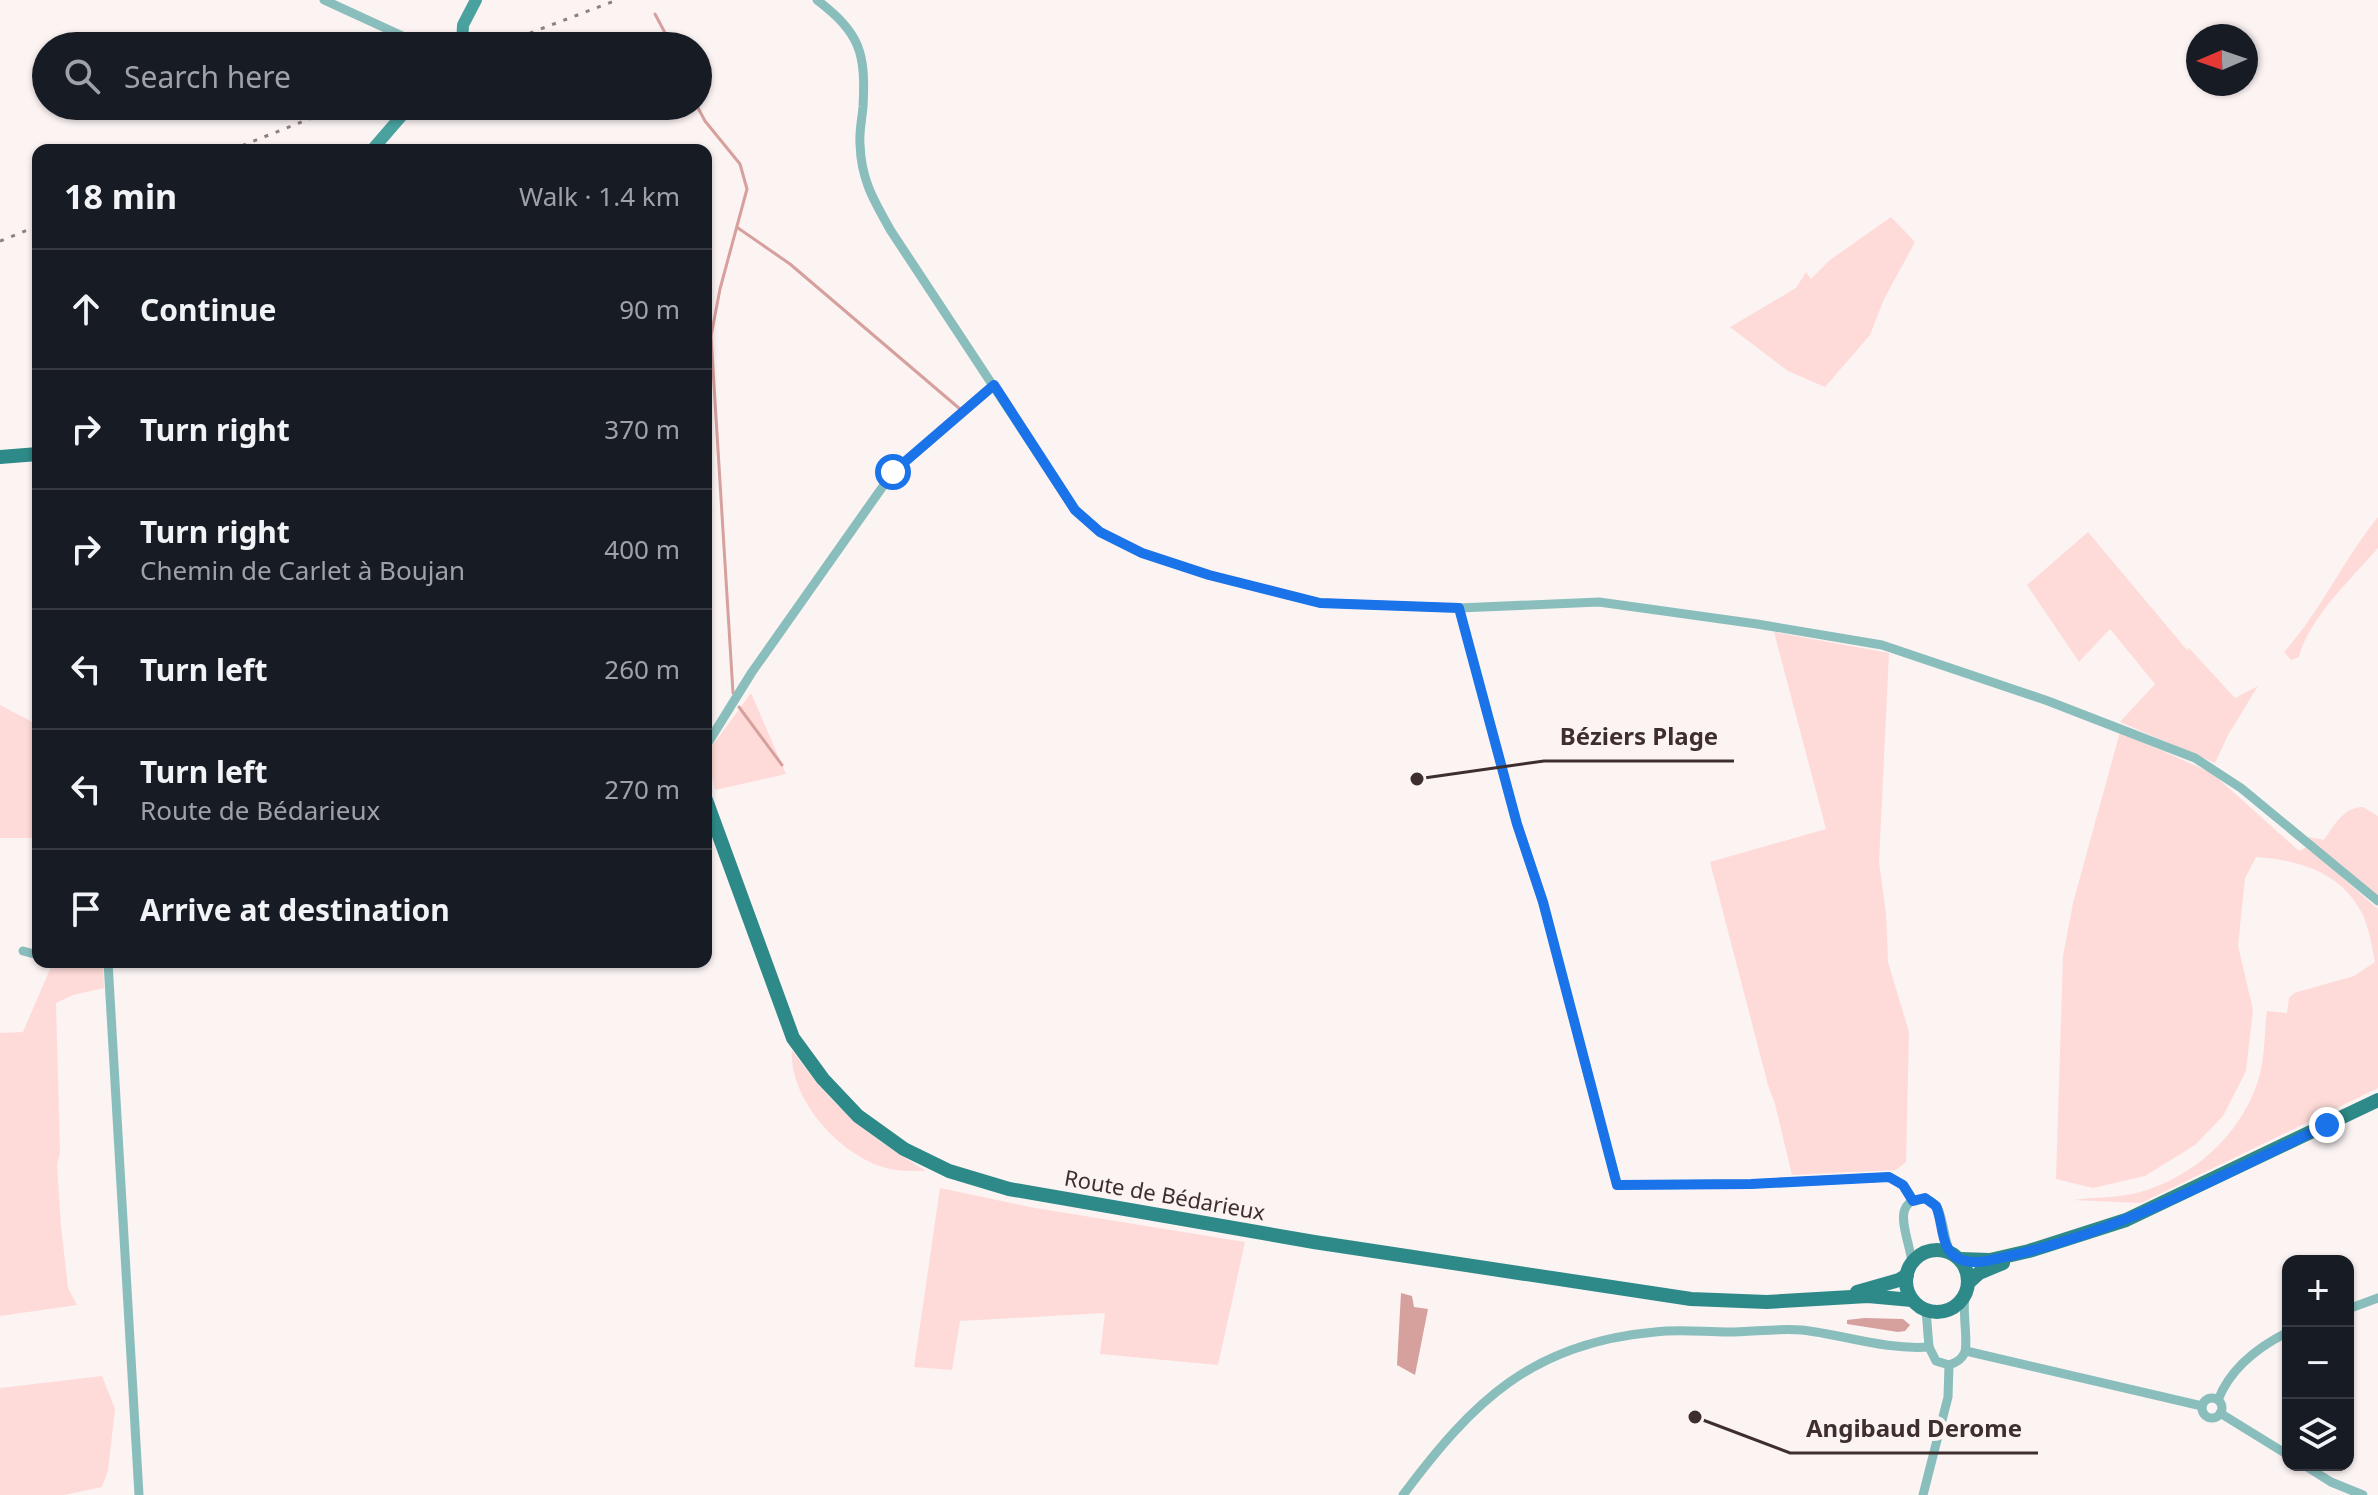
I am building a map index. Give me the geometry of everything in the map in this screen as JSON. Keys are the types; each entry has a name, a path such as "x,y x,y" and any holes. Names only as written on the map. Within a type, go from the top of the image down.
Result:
{"main road":[{"path":"0,458 32,455"},
{"path":"0,458 32,461"},
{"name":"Route de Bédarieux","path":"712,816 793,1038 823,1079 858,1116 904,1149 949,1171 1009,1189 1314,1242 1677,1297 1767,1302 1868,1296 1912,1300"},
{"path":"2029,1251 1979,1273 1952,1309 1943,1312 1926,1310 1912,1300 1906,1283 1909,1269 1918,1257 1933,1250 1990,1260 2126,1220 2378,1100"},
{"path":"1955,1256 1965,1266 1967,1290"},
{"name":"Route de Bédarieux","path":"1833,1298 1899,1280 1909,1269"}],"street":[{"path":"324,0 394,32"},
{"path":"463,32 476,0"},
{"path":"817,0 851,31 862,61 864,85 860,144 866,187 891,231 1075,510 1100,532 1142,553 1209,575 1320,603 1459,608 1599,602 1755,623 1882,645 2048,701 2195,758 2241,788 2378,901"},
{"path":"377,144 398,120"},
{"path":"712,736 752,672 893,472 994,385"},
{"path":"1459,608 1517,824 1543,902 1617,1185 1751,1184 1889,1177 1903,1185 1913,1201"},
{"path":"23,951 32,953"},
{"path":"108,968 139,1495"},
{"path":"1909,1269 1904,1218 1906,1208 1913,1201 1925,1198 1936,1206 1943,1237 1955,1256"},
{"path":"1926,1310 1929,1347 1936,1361 1949,1365 1961,1359 1966,1351 1963,1308 1967,1290"},
{"path":"2354,1307 2378,1298"},
{"path":"1403,1495 1438,1447 1492,1394 1551,1357 1594,1342 1655,1332 1798,1330 1885,1346 1929,1347"},
{"path":"2218,1400 2225,1383 2242,1363 2282,1335"},
{"path":"1966,1351 2202,1406"},
{"path":"1923,1495 1948,1397 1949,1365"},
{"path":"2210,1398 2218,1400 2222,1406 2215,1418 2208,1418 2202,1406 2210,1398"},
{"path":"2220,1413 2282,1451"},
{"path":"2314,1471 2363,1495"}],"shaded area":[{"path":"1891,217 1915,242 1884,299 1870,335 1825,387 1788,371 1730,327 1796,288 1806,272 1811,279 1830,260"},
{"path":"2378,517 2378,548 2321,614 2311,628 2299,657 2291,660 2284,652"},
{"path":"2088,532 2187,650 2189,648 2235,698 2258,686 2215,763 2120,722 2155,684 2110,629 2079,662 2027,585"},
{"path":"1774,632 1889,653 1879,862 1886,913 1888,962 1909,1032 1906,1162 1896,1170 1792,1175 1710,862 1826,829"},
{"path":"751,693 786,774 715,790 712,746"},
{"path":"0,705 32,722 32,838 0,838"},
{"path":"2120,732 2212,773 2299,851 2307,847 2378,909 2378,1088 2141,1203 2073,1200 2140,1192 2196,1165 2226,1137 2249,1103 2262,1067 2267,1011 2287,1013 2289,998 2294,993 2354,976 2375,962 2362,913 2343,887 2303,865 2256,857 2245,878 2238,946 2253,1010 2246,1071 2223,1116 2195,1145 2145,1176 2093,1188 2056,1179 2063,956 2073,903"},
{"path":"2363,807 2378,816 2378,897 2309,841 2309,837 2324,840 2345,814"},
{"path":"50,968 103,968 104,988 73,995 56,1003 60,1153 57,1165 61,1226 68,1288 77,1305 0,1316 0,1033 23,1032"},
{"path":"792,1050 822,1089 852,1119 926,1171 895,1170 877,1165 831,1134 798,1086"},
{"path":"940,1188 1035,1208 1245,1242 1218,1365 1100,1354 1105,1313 960,1321 952,1370 914,1367"},
{"path":"1401,1293 1412,1296 1414,1307 1428,1309 1415,1375 1397,1365"},
{"path":"1903,1319 1910,1325 1905,1331 1898,1332 1847,1324 1847,1320"},
{"path":"102,1376 115,1409 108,1470 102,1487 64,1495 0,1495 0,1388"}],"waterway":[{"path":"655,14 665,32"},
{"path":"704,120 740,164 747,189 712,331"},
{"path":"738,228 790,264 960,409"},
{"path":"712,352 733,693"},
{"path":"739,707 782,765"}],"railway":[{"path":"533,32 617,0"},
{"path":"246,144 307,120"},
{"path":"0,241 32,228"}],"place":[{"name":"Béziers Plage","path":"1417,779"},
{"name":"Angibaud Derome","path":"1695,1417"}],"route":[{"path":"893,472 994,385 1075,510 1100,532 1142,553 1209,575 1320,603 1459,608 1517,824 1543,902 1617,1185 1751,1184 1889,1177 1903,1185 1913,1201 1925,1198 1936,1206 1950,1253 1969,1261 1990,1260 2126,1220 2327,1125"}]}
